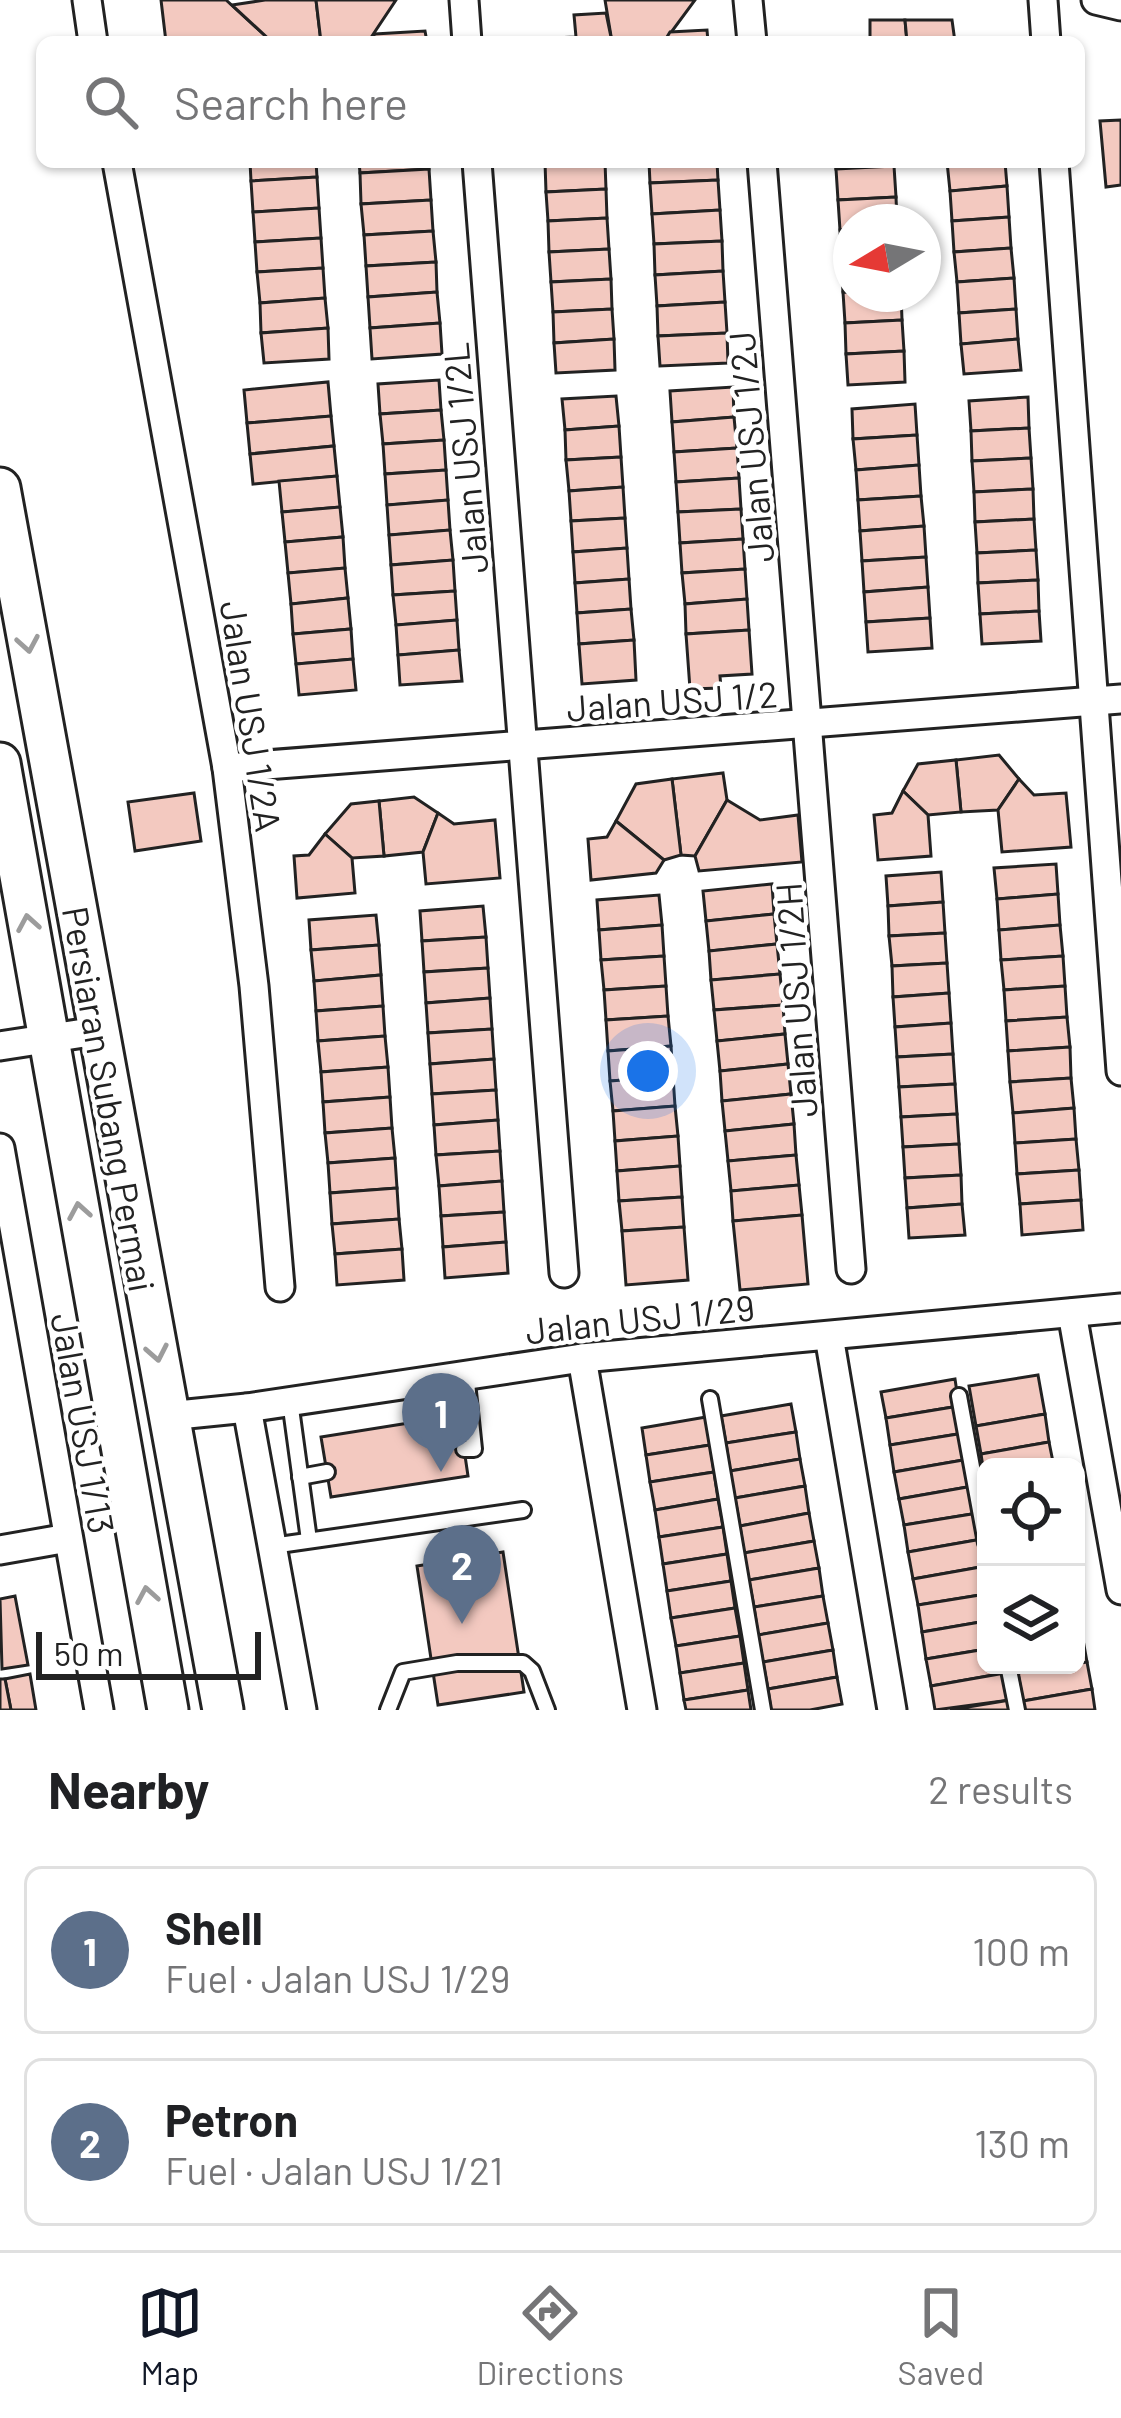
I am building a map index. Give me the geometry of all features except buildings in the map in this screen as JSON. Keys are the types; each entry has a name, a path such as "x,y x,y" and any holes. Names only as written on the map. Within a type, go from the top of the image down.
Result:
{"main road":[{"name":"Persiaran Subang Permai","path":"0,488 223,1710"},
{"name":"Persiaran Subang Permai","path":"0,764 168,1710"}],"street":[{"path":"87,0 92,36"},
{"path":"464,0 467,36"},
{"path":"748,0 751,36"},
{"path":"1042,0 1045,36"},
{"path":"1096,0 1121,6"},
{"name":"Jalan USJ 1/2A","path":"118,168 227,768 254,986 280,1287"},
{"name":"Jalan USJ 1/2L","path":"477,168 564,1273"},
{"name":"Jalan USJ 1/2J","path":"763,168 810,726"},
{"path":"1055,168 1107,700 1121,1071"},
{"name":"Jalan USJ 1/2","path":"227,768 1107,700"},
{"name":"Jalan USJ 1/2H","path":"810,726 851,1269"},
{"path":"0,1046 97,1031"},
{"name":"Jalan USJ 1/13","path":"0,1148 12,1295 68,1538 99,1710"},
{"name":"Jalan USJ 1/29","path":"168,1416 582,1358 1121,1308"},
{"path":"1072,1313 1121,1590"},
{"path":"829,1336 892,1710"},
{"path":"582,1358 642,1710"},
{"path":"247,1408 302,1710"},
{"path":"0,1550 68,1538"}],"lane":[{"path":"464,1449 474,1449 466,1373"},
{"path":"959,1396 977,1494"},
{"path":"710,1399 763,1710"},
{"path":"290,1401 309,1540"},
{"path":"300,1477 327,1472"},
{"path":"272,1546 523,1510"},
{"path":"388,1710 403,1672 458,1663 523,1663 532,1671 547,1710"},
{"path":"1010,1674 1016,1710"}],"place":[{"name":"Shell","path":"441,1472"},
{"name":"Petron","path":"462,1624"}]}
